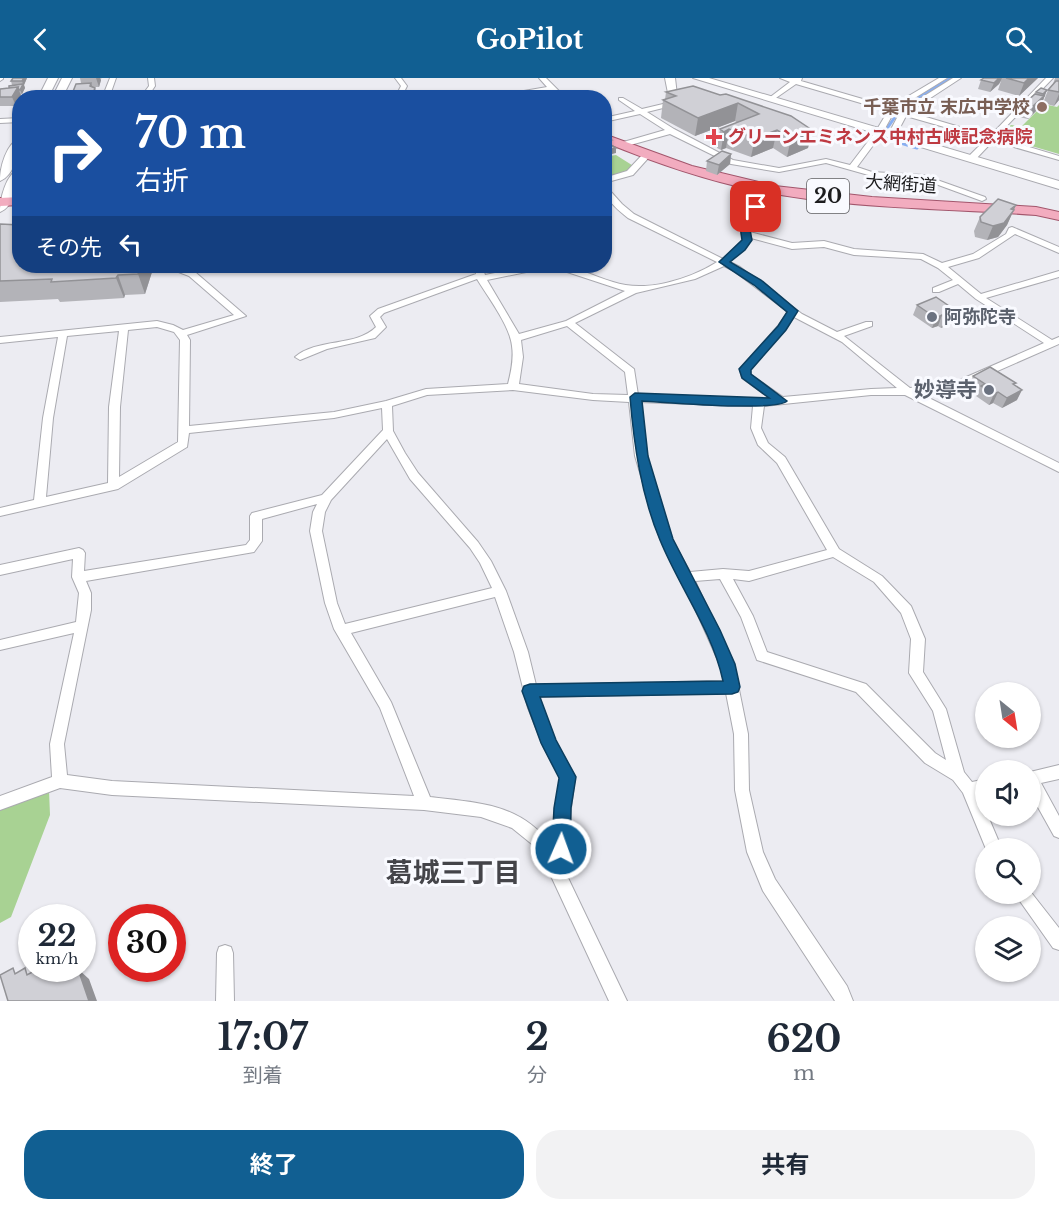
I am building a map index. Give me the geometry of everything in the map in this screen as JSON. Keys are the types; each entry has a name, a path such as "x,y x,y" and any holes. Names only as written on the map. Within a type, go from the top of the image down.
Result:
{"main road":[{"name":"大網街道","path":"612,140 710,176 774,190 822,196 1036,211 1059,216"}],"street":[{"path":"542,78 554,88"},
{"path":"612,118 670,104 675,98 669,78"},
{"path":"698,78 1059,185"},
{"path":"783,78 799,80 1059,158"},
{"path":"885,134 898,111 944,78"},
{"path":"852,168 885,134 898,111 958,78"},
{"path":"971,159 1050,78"},
{"path":"771,99 799,80"},
{"path":"540,90 554,88"},
{"path":"621,99 671,131 731,162 779,170 826,161 873,174 922,177 982,199"},
{"path":"623,145 671,131"},
{"path":"612,179 630,173 647,154"},
{"path":"0,177 12,155"},
{"path":"1,204 12,185"},
{"path":"516,338 569,323 634,290 687,280 724,262 747,240 744,226 746,217 774,190"},
{"path":"612,197 631,216 724,262 758,283 793,311 837,335 864,354 908,392 1059,468"},
{"path":"941,266 976,256 1010,235 1012,230 1059,250"},
{"path":"747,234 792,246 824,244 854,252 923,257 941,266 979,297 1055,341"},
{"path":"1,343 63,333 157,324 183,333 242,316 189,273"},
{"path":"300,357 324,347 372,336 381,327 375,316 381,311 479,273 516,338 518,356 513,387"},
{"path":"580,273 634,290"},
{"path":"979,297 1059,274"},
{"path":"936,290 958,281"},
{"path":"781,401 746,376 745,369 782,328 793,311"},
{"path":"569,323 630,371 641,456 666,539 687,577 727,664 741,734 742,790 755,852 769,885 841,992 844,1001"},
{"path":"837,335 869,324"},
{"path":"114,486 112,428 116,370 124,328"},
{"path":"40,503 53,376 63,333"},
{"path":"0,512 114,486 183,444 185,339 183,333"},
{"path":"184,430 334,416 426,392 513,387 593,396 759,403 871,392 908,392 957,385 1055,341"},
{"path":"759,403 756,428 763,445 781,460 835,552 878,579 906,610 918,639 916,673 939,709 958,775 969,789 989,838"},
{"path":"387,404 388,431 414,476 441,509 460,527 485,561 500,591 521,652 530,691 549,743 568,777 563,808 561,849 550,856"},
{"path":"388,431 326,498 319,512 316,531 331,603 342,630 386,706 424,803"},
{"path":"78,577 250,549 256,541 256,516 326,498"},
{"path":"687,577 723,574 749,576 835,552"},
{"path":"0,570 79,553 78,577 85,593 81,626 57,744 60,781"},
{"path":"723,574 747,616 762,656 861,688 930,759 958,775"},
{"path":"342,630 500,591"},
{"path":"0,645 81,626"},
{"path":"530,691 732,687"},
{"path":"1041,776 1059,772"},
{"path":"0,803 60,781 112,788 424,803 481,810 517,822 538,840 550,856 618,1001"},
{"path":"969,789 975,788"},
{"path":"1041,798 1059,831"},
{"path":"1030,904 1059,942"},
{"path":"225,953 225,1001"}],"green space":[{"name":"千葉市立 末広中学校","path":"1044,104 1057,107 1059,105 1059,154 1014,141 1004,131 1011,125 1022,126"},
{"path":"616,155 635,167 628,172 612,177 612,156"},
{"path":"49,790 50,815 11,917 0,923 0,810"}],"building":[{"path":"13,78 24,78 22,81 11,81"},
{"path":"999,78 994,83 981,80"},
{"path":"1006,78 1029,78 1024,83"},
{"path":"1056,81 1059,81 1059,92 1048,90"},
{"path":"91,83 90,86 95,88 94,90 74,90 76,84"},
{"path":"23,84 20,90 18,87 9,88 9,86"},
{"path":"693,86 720,95 726,94 791,116 812,130 791,138 777,130 755,138 729,129 724,132 720,129 759,114 738,103 698,118 663,100 676,96 666,92"},
{"path":"18,87 16,90 12,90 12,97 0,97 0,89"},
{"path":"1041,88 1047,90 1043,94 1036,92"},
{"path":"1035,94 1044,96 1033,106 1025,103"},
{"path":"722,151 731,154 719,165 707,161"},
{"path":"998,199 1016,205 1011,209 1014,210 1004,223 993,226 981,222 980,217"},
{"path":"0,224 12,225 12,273 138,273 118,275 116,278 51,282 52,279 0,281"},
{"path":"936,297 955,310 950,312 953,314 945,318 942,315 936,318 917,305"},
{"path":"990,367 1016,383 1013,384 1022,390 1007,398 998,392 994,394 981,386 985,384 973,376"},
{"path":"13,968 15,974 18,972 18,982 82,982 89,1001 8,1001 0,975"}],"waterway":[{"path":"917,148 881,137 902,107 951,78"}],"place":[{"name":"千葉市立 末広中学校","path":"1042,107"},
{"name":"グリーンエミネンス中村古峡記念病院","path":"714,137"},
{"name":"阿弥陀寺","path":"932,317"},
{"name":"妙導寺","path":"989,390"}],"district":[{"name":"葛城三丁目","path":"453,873"}],"route":[{"path":"561,849 563,808 568,777 549,743 530,691 732,687 727,664 713,630 666,539 641,456 635,397 759,403 781,401 746,376 745,369 782,328 793,311 758,283 724,262 747,240 744,226 746,217 756,207"}]}
